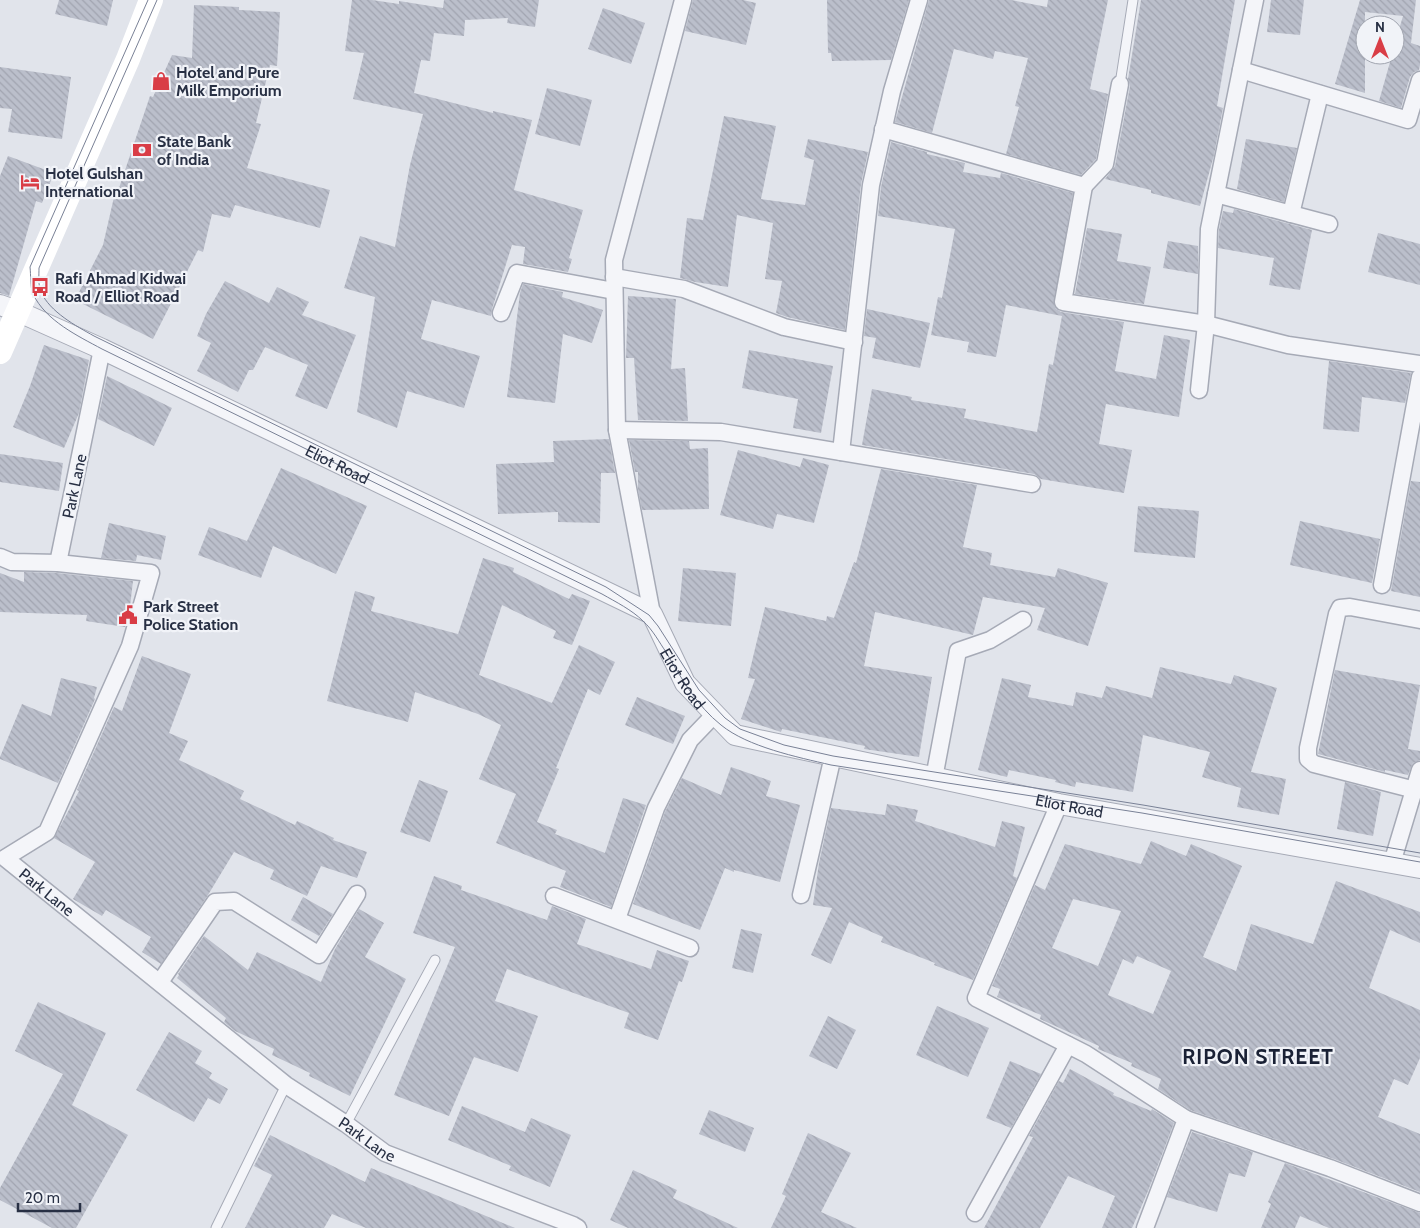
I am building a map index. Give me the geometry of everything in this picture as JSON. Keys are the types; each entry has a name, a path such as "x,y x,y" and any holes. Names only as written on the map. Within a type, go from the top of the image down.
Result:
{"main road":[{"path":"0,352 9,308 128,59 151,0"}],"street":[{"path":"652,614 617,430 614,260 683,0"},
{"path":"842,452 871,185 892,91 919,0"},
{"path":"1198,390 1206,324 1209,229 1255,0"},
{"path":"1241,70 1408,120 1420,80"},
{"path":"1120,84 1105,164 1084,186 1063,302 1206,324 1288,345 1420,364"},
{"path":"1290,214 1320,94"},
{"path":"883,129 1084,186"},
{"path":"1216,194 1329,224"},
{"path":"501,313 517,273 614,284 684,289 784,327 854,342"},
{"name":"Eliot Road","path":"9,308 102,349 652,614 685,683 736,736 1059,804 1420,868"},
{"name":"Park Lane","path":"102,349 58,563 151,573 130,646 47,832 3,855 286,1085 346,1124 385,1153 572,1224 578,1228"},
{"path":"1382,585 1420,377"},
{"path":"617,430 721,432 1032,484"},
{"path":"0,557 12,562 58,563"},
{"path":"1415,790 1314,764 1308,759 1308,748 1336,614 1340,608 1420,620"},
{"path":"934,778 958,651 990,640 1023,620"},
{"path":"617,919 656,808 690,740 715,714"},
{"path":"801,895 833,756"},
{"path":"1392,863 1420,770"},
{"path":"1059,804 976,998 1086,1054 1186,1119 1330,1168 1420,1203"},
{"path":"160,982 215,902 234,901 320,955 357,894"},
{"path":"554,896 690,948"},
{"path":"975,1213 1068,1044"},
{"path":"1145,1228 1186,1119"}],"lane":[{"path":"1120,84 1133,0"},
{"path":"346,1124 435,960"},
{"path":"216,1228 286,1085"}],"building":[{"path":"59,0 113,0 107,26 55,14"},
{"path":"352,0 372,0 399,4 399,1 443,8 444,0 539,0 535,27 507,23 508,18 465,20 464,36 434,33 430,61 421,60 414,93 493,113 493,111 532,120 514,190 583,210 569,258 572,259 568,272 523,264 525,247 512,245 491,316 432,300 421,339 480,356 464,408 407,391 397,428 357,412 375,297 344,288 360,236 395,247 410,165 423,114 353,99 364,53 345,51"},
{"path":"693,0 743,0 756,3 746,45 685,31"},
{"path":"827,0 909,0 891,60 832,61 831,53 828,53"},
{"path":"929,0 1011,0 1047,7 1048,0 1108,0 1090,89 1108,94 1096,159 1081,175 1006,154 1019,107 1015,106 1028,58 995,51 993,59 954,49 932,133 895,122"},
{"path":"1141,0 1235,0 1217,106 1223,108 1214,155 1200,206 1151,193 1151,190 1105,179 1115,166 1130,86 1128,79"},
{"path":"1271,0 1304,0 1300,35 1267,32"},
{"path":"1360,0 1416,0 1411,43 1420,46 1420,65 1419,70 1410,77 1401,108 1379,101 1389,65 1405,65 1405,15 1365,12 1365,15 1356,15"},
{"path":"194,5 239,7 239,10 280,12 277,66 270,65 256,123 261,124 247,168 330,190 320,228 235,205 230,218 212,214 203,252 198,250 153,339 75,300 103,245 114,197 116,197 150,96 153,97 172,55 192,58"},
{"path":"603,8 645,23 631,64 588,49"},
{"path":"1355,17 1355,65 1365,65 1365,93 1335,84"},
{"path":"0,67 71,77 62,139 8,132 12,109 0,108"},
{"path":"547,88 592,100 580,146 535,134"},
{"path":"724,116 776,126 761,199 805,205 814,160 804,157 808,139 868,152 861,184 845,330 776,313 782,281 765,279 773,223 737,215 728,287 680,278 687,218 703,220"},
{"path":"1246,139 1297,148 1284,202 1237,189"},
{"path":"891,142 927,152 927,154 965,163 963,172 1000,178 1001,173 1073,193 1054,305 1061,312 1124,322 1115,371 1156,379 1164,335 1190,340 1179,417 1106,404 1099,444 1132,450 1124,493 1041,479 1034,474 862,445 872,389 912,397 911,400 966,409 964,418 1037,432 1049,364 1053,365 1062,316 1006,305 996,357 967,352 969,342 931,335 938,297 942,298 955,229 878,216 881,187"},
{"path":"8,156 54,173 42,203 36,201 9,296 0,293 0,176"},
{"path":"1234,209 1312,230 1300,290 1269,285 1274,258 1218,248 1223,211 1233,213"},
{"path":"1087,228 1122,234 1117,261 1151,267 1144,304 1075,294"},
{"path":"1378,233 1420,244 1420,285 1368,272"},
{"path":"1168,241 1198,246 1198,274 1163,268"},
{"path":"225,281 269,303 277,287 309,302 302,315 356,335 327,409 295,396 308,365 265,347 253,370 249,370 238,392 197,371 211,343 197,336 206,314"},
{"path":"523,284 563,292 562,297 603,310 592,343 563,334 555,403 507,397 520,293"},
{"path":"628,296 676,299 671,369 685,368 688,421 638,420 634,358 626,358"},
{"path":"867,309 930,323 920,368 872,358 876,338 864,336"},
{"path":"44,345 89,360 79,413 64,448 13,427"},
{"path":"749,350 833,366 821,433 793,428 798,399 742,388"},
{"path":"1329,361 1411,373 1405,403 1362,397 1359,432 1323,429"},
{"path":"107,376 172,408 154,446 98,419"},
{"path":"609,439 615,473 601,473 600,523 558,522 558,512 498,514 496,464 554,462 553,441"},
{"path":"629,440 689,441 690,449 708,448 709,509 642,510 638,489 638,472 635,472"},
{"path":"738,450 800,467 803,458 829,465 814,523 777,514 773,529 720,515"},
{"path":"0,454 63,463 59,491 0,482"},
{"path":"281,468 367,506 336,574 273,546 261,578 198,555 209,527 247,541"},
{"path":"881,469 977,485 963,547 992,553 990,565 1055,577 1058,568 1108,583 1088,646 1037,630 1045,608 983,597 973,635 875,612 864,666 932,677 919,757 864,749 865,746 782,729 781,732 741,719 755,679 748,678 765,607 826,621 827,616 834,618 854,562 856,563"},
{"path":"1411,481 1420,482 1420,597 1391,591"},
{"path":"1138,506 1199,511 1195,558 1134,552"},
{"path":"1300,521 1380,539 1372,583 1290,565"},
{"path":"109,523 166,536 161,560 137,555 136,561 101,558"},
{"path":"483,558 514,568 513,572 569,599 572,594 590,601 572,645 553,638 556,631 502,605 479,675 552,703 579,645 615,662 600,695 588,689 556,768 559,769 537,822 557,830 555,834 605,853 623,798 646,805 611,907 560,887 566,871 496,843 516,794 479,779 501,725 478,714 415,692 408,722 327,701 355,591 375,597 371,611 458,634"},
{"path":"683,568 736,573 731,626 678,621"},
{"path":"24,572 57,573 133,581 129,615 125,627 86,621 87,615 0,612 0,573 24,582"},
{"path":"142,656 191,674 169,733 188,741 179,760 244,791 240,799 295,825 297,821 334,838 333,840 367,852 357,878 321,866 307,896 270,879 274,870 234,852 208,895 161,964 142,952 151,937 106,910 102,916 73,899 95,862 54,838 79,791 77,790 114,707 122,711"},
{"path":"1160,667 1231,684 1234,675 1277,688 1251,772 1286,779 1279,815 1237,807 1241,788 1202,777 1210,752 1143,735 1133,792 1076,782 1075,787 1055,782 1056,780 1009,770 1007,777 978,770 1002,678 1031,685 1028,697 1073,706 1076,692 1102,698 1106,686 1152,698"},
{"path":"1335,670 1420,685 1408,749 1420,751 1420,760 1413,763 1408,775 1385,770 1385,772 1318,754"},
{"path":"61,678 97,687 95,699 58,783 0,759 0,757 22,704 51,716"},
{"path":"637,697 685,716 673,744 625,725"},
{"path":"731,767 771,781 766,796 800,805 780,882 734,870 734,872 725,868 700,930 633,904 665,812 682,778 721,795"},
{"path":"419,780 448,791 430,842 400,832"},
{"path":"1345,782 1381,792 1373,836 1337,829"},
{"path":"887,804 918,810 915,821 995,847 1002,821 1025,827 1013,876 1017,878 973,980 881,942 883,937 849,922 831,964 811,955 832,908 813,905 819,863 831,808 885,815"},
{"path":"1151,841 1186,856 1191,844 1242,866 1203,957 1236,971 1251,924 1313,944 1336,881 1420,912 1420,943 1390,930 1369,988 1420,1010 1420,1058 1408,1085 1394,1079 1378,1117 1420,1134 1420,1192 1334,1159 1190,1110 1158,1089 1161,1079 1131,1066 1132,1063 1098,1049 1099,1046 1040,1019 1041,1015 997,997 1000,989 992,986 1035,885 1045,890 1065,844 1141,864","holes":["1073,899 1121,911 1098,966 1052,948","1137,956 1171,971 1153,1014 1108,995 1123,959 1133,964"]},
{"path":"434,876 462,886 461,890 547,920 552,906 586,919 577,944 651,969 657,950 689,961 682,982 679,981 658,1040 624,1028 629,1013 507,969 495,1001 538,1016 518,1072 474,1057 449,1116 394,1095 455,947 413,933"},
{"path":"303,897 333,914 319,936 291,920"},
{"path":"359,909 384,923 365,957 406,979 350,1096 309,1076 310,1073 272,1055 274,1049 235,1031 224,1022 226,1018 177,978 204,936 248,970 257,952 321,982 335,949"},
{"path":"741,929 762,934 753,973 732,968"},
{"path":"38,1002 106,1033 72,1105 128,1135 76,1228 52,1228 0,1200 0,1188 63,1074 15,1051"},
{"path":"937,1006 989,1028 968,1077 916,1055"},
{"path":"828,1016 856,1030 837,1069 809,1056"},
{"path":"169,1032 202,1051 195,1063 212,1073 209,1078 228,1089 220,1104 208,1098 194,1122 136,1090"},
{"path":"1010,1061 1041,1074 1011,1128 986,1118"},
{"path":"1070,1069 1114,1093 1113,1095 1151,1111 1152,1109 1174,1123 1132,1228 1102,1228 1115,1196 1068,1176 1040,1228 984,1228 1033,1137 1029,1136 1059,1081 1063,1083"},
{"path":"462,1106 525,1132 531,1118 571,1135 550,1187 509,1170 511,1166 448,1140"},
{"path":"709,1110 754,1128 745,1152 699,1134"},
{"path":"1192,1132 1253,1152 1245,1177 1229,1173 1217,1212 1167,1197"},
{"path":"808,1133 851,1153 821,1212 857,1228 771,1228 786,1196 782,1194"},
{"path":"270,1135 365,1182 371,1168 515,1228 366,1228 332,1214 324,1228 245,1228 272,1175 254,1166"},
{"path":"1285,1163 1420,1213 1420,1228 1329,1228 1300,1216 1295,1228 1261,1228 1271,1204 1268,1202"},
{"path":"633,1170 677,1190 673,1198 738,1228 628,1228 610,1220"}],"tram line":[{"path":"148,0 30,267 33,294 46,312 63,327 102,349 624,606 650,628 690,691 704,709 732,733 759,745 788,755 831,765 1142,813 1420,862"},
{"path":"157,0 39,268 39,287 45,299 57,312 72,323 94,336 606,587 649,615 699,690 725,718 740,729 784,745 833,756 1143,805 1420,853"}],"place":[{"name":"Hotel and Pure Milk Emporium","path":"161,81"},
{"name":"State Bank of India","path":"142,150"},
{"name":"Hotel Gulshan International","path":"30,182"},
{"name":"Rafi Ahmad Kidwai Road / Elliot Road","path":"40,287"},
{"name":"Park Street Police Station","path":"128,615"}],"district":[{"name":"RIPON STREET","path":"1258,1057"}]}
